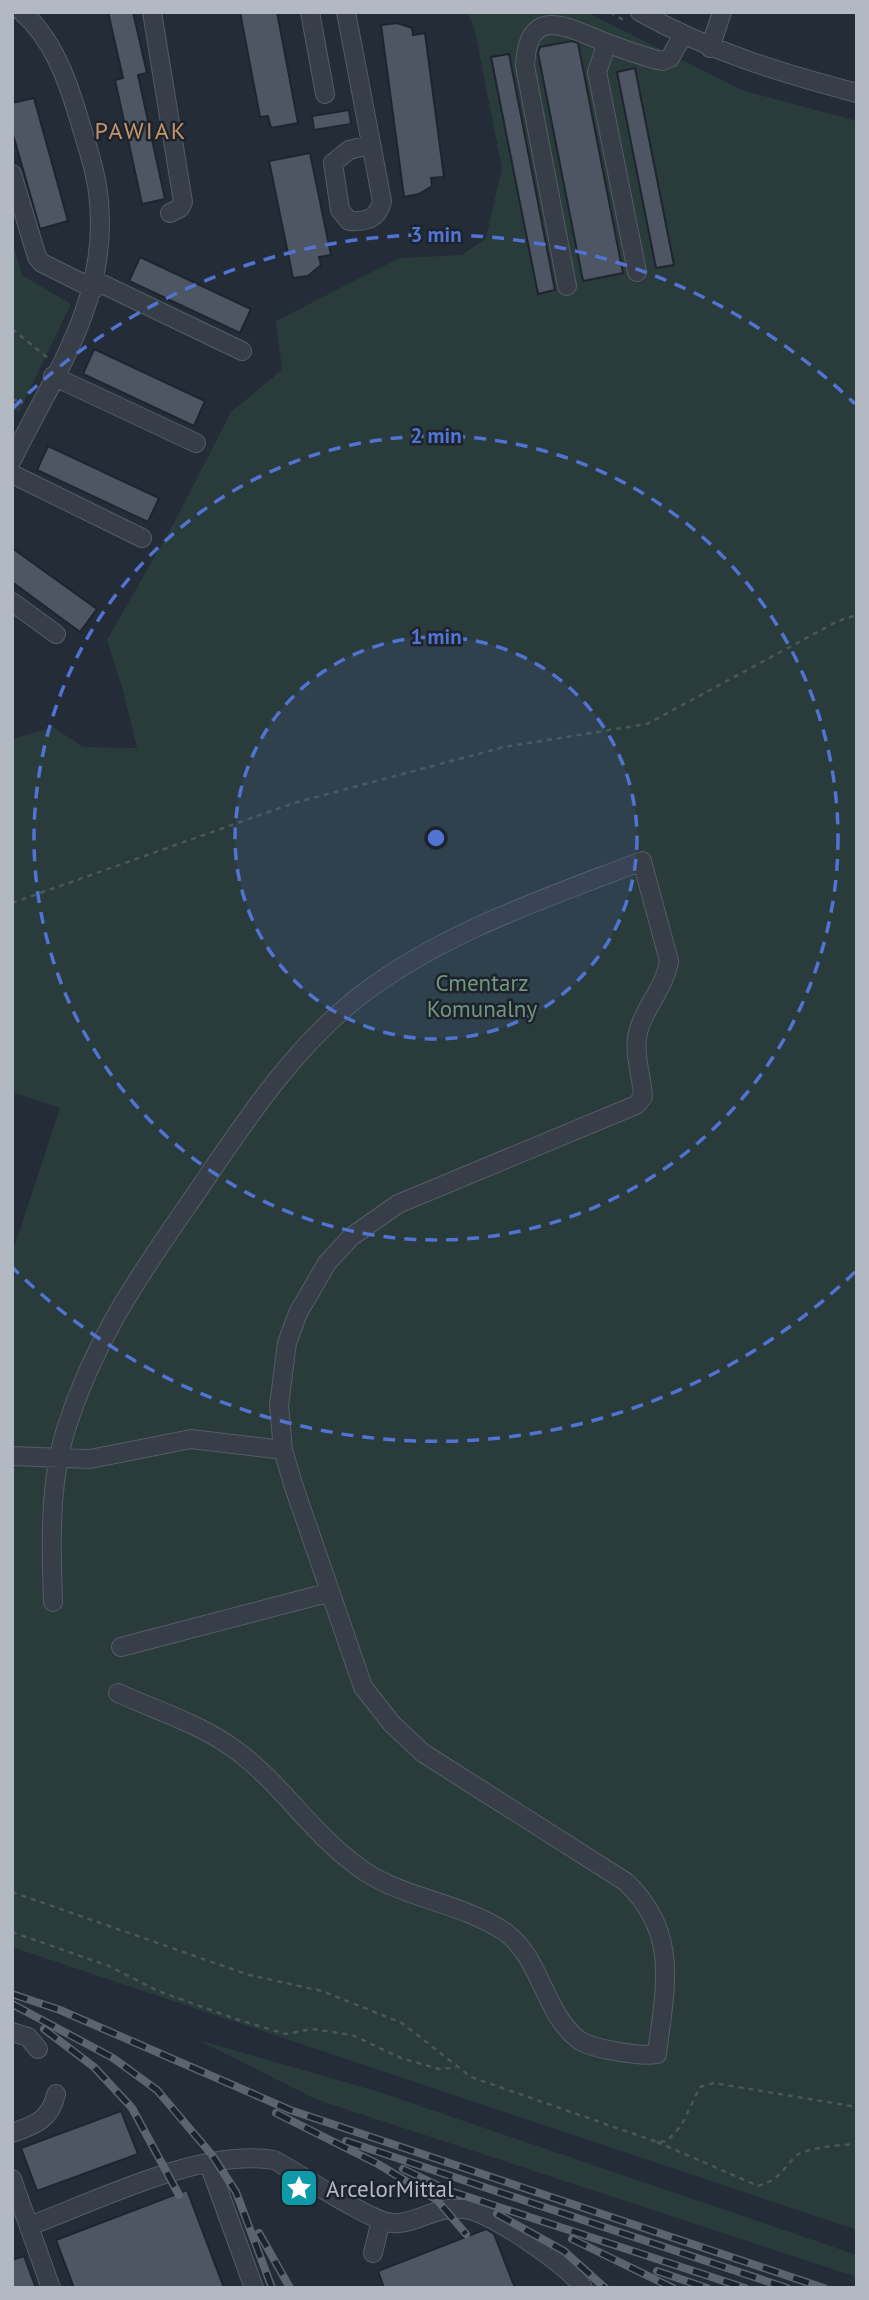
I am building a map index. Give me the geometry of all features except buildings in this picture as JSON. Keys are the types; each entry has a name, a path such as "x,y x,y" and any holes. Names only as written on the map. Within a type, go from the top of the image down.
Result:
{"street":[{"path":"152,12 183,202 180,208 170,213"},
{"path":"310,12 325,94"},
{"path":"346,12 370,145"},
{"path":"640,12 710,48 761,68 857,93"},
{"path":"710,48 722,12"},
{"path":"12,460 74,339 95,285 100,220 96,182 70,89 33,16"},
{"path":"567,286 525,66 526,50 536,29 549,24 577,30 662,61 670,58 683,35"},
{"path":"607,43 597,72 637,272"},
{"path":"12,174 37,257 72,280 95,285 242,351"},
{"path":"53,376 196,443"},
{"path":"12,474 142,538"},
{"path":"12,602 56,634"},
{"path":"52,1602 54,1501 60,1459 82,1386 120,1303 266,1091 294,1057 359,997 452,938 492,918 642,861 669,961 667,973 639,1026 637,1040 643,1097 636,1105 398,1205 351,1237 327,1263 308,1291 287,1343 280,1391 283,1450 357,1677 391,1724 423,1753 458,1778 625,1882 649,1907 659,1927 666,1966 657,2054 602,2048 581,2042 558,2013 524,1952 505,1933 449,1904 368,1873 326,1841 238,1752 211,1735 118,1693"},
{"path":"12,1457 60,1459 126,1454 191,1439 283,1450"},
{"path":"121,1647 327,1593"},
{"path":"12,2032 28,2037 38,2049"},
{"path":"12,2133 45,2119 53,2108 56,2095"},
{"path":"29,2226 168,2174 244,2159 274,2160 381,2220 392,2223 447,2209 468,2209 494,2220 527,2242 565,2270 583,2288"},
{"path":"209,2164 254,2288"},
{"path":"12,2179 51,2288"},
{"path":"373,2253 381,2220"}],"path":[{"path":"12,329 50,360 55,351"},
{"path":"12,398 29,406"},
{"path":"12,903 295,803 504,747 647,724 814,633 857,615"},
{"path":"12,1892 249,1975 322,1991 402,2023 456,2068 471,2077 657,2142 758,2186 775,2181 798,2153 848,2143 857,2145"},
{"path":"12,1932 109,1966 158,1991 236,2019 286,2034 313,2029 352,2035 401,2058 439,2069 456,2068"},
{"path":"657,2142 667,2141 681,2126 700,2087 714,2083 857,2107"}],"green space":[{"name":"Cmentarz Komunalny","path":"467,12 586,12 742,90 857,121 857,2230 12,1947 12,1254 60,1108 12,1092 12,739 53,727 83,747 137,748 107,640 175,521 231,412 282,370 276,321 399,258 462,255 486,238 502,168 474,26"},
{"path":"12,241 22,275 71,304 19,412 12,409"},
{"path":"198,2040 376,2091 857,2255 857,2277 315,2099"}],"railway":[{"path":"12,1994 60,2010 290,2110 824,2288"},
{"path":"12,2004 113,2058 157,2090 212,2155 236,2192 272,2288"},
{"path":"44,2029 94,2067 132,2108 179,2195"},
{"path":"276,2113 378,2164 437,2200 466,2234"},
{"path":"346,2141 787,2288"},
{"path":"403,2169 460,2196"},
{"path":"450,2191 745,2288"},
{"path":"497,2214 564,2251 605,2288"},
{"path":"259,2233 290,2288"},
{"path":"572,2239 673,2288"},
{"path":"657,2271 707,2288"}],"place":[{"name":"ArcelorMittal","path":"299,2188"}],"district":[{"name":"PAWIAK","path":"141,130"}]}
